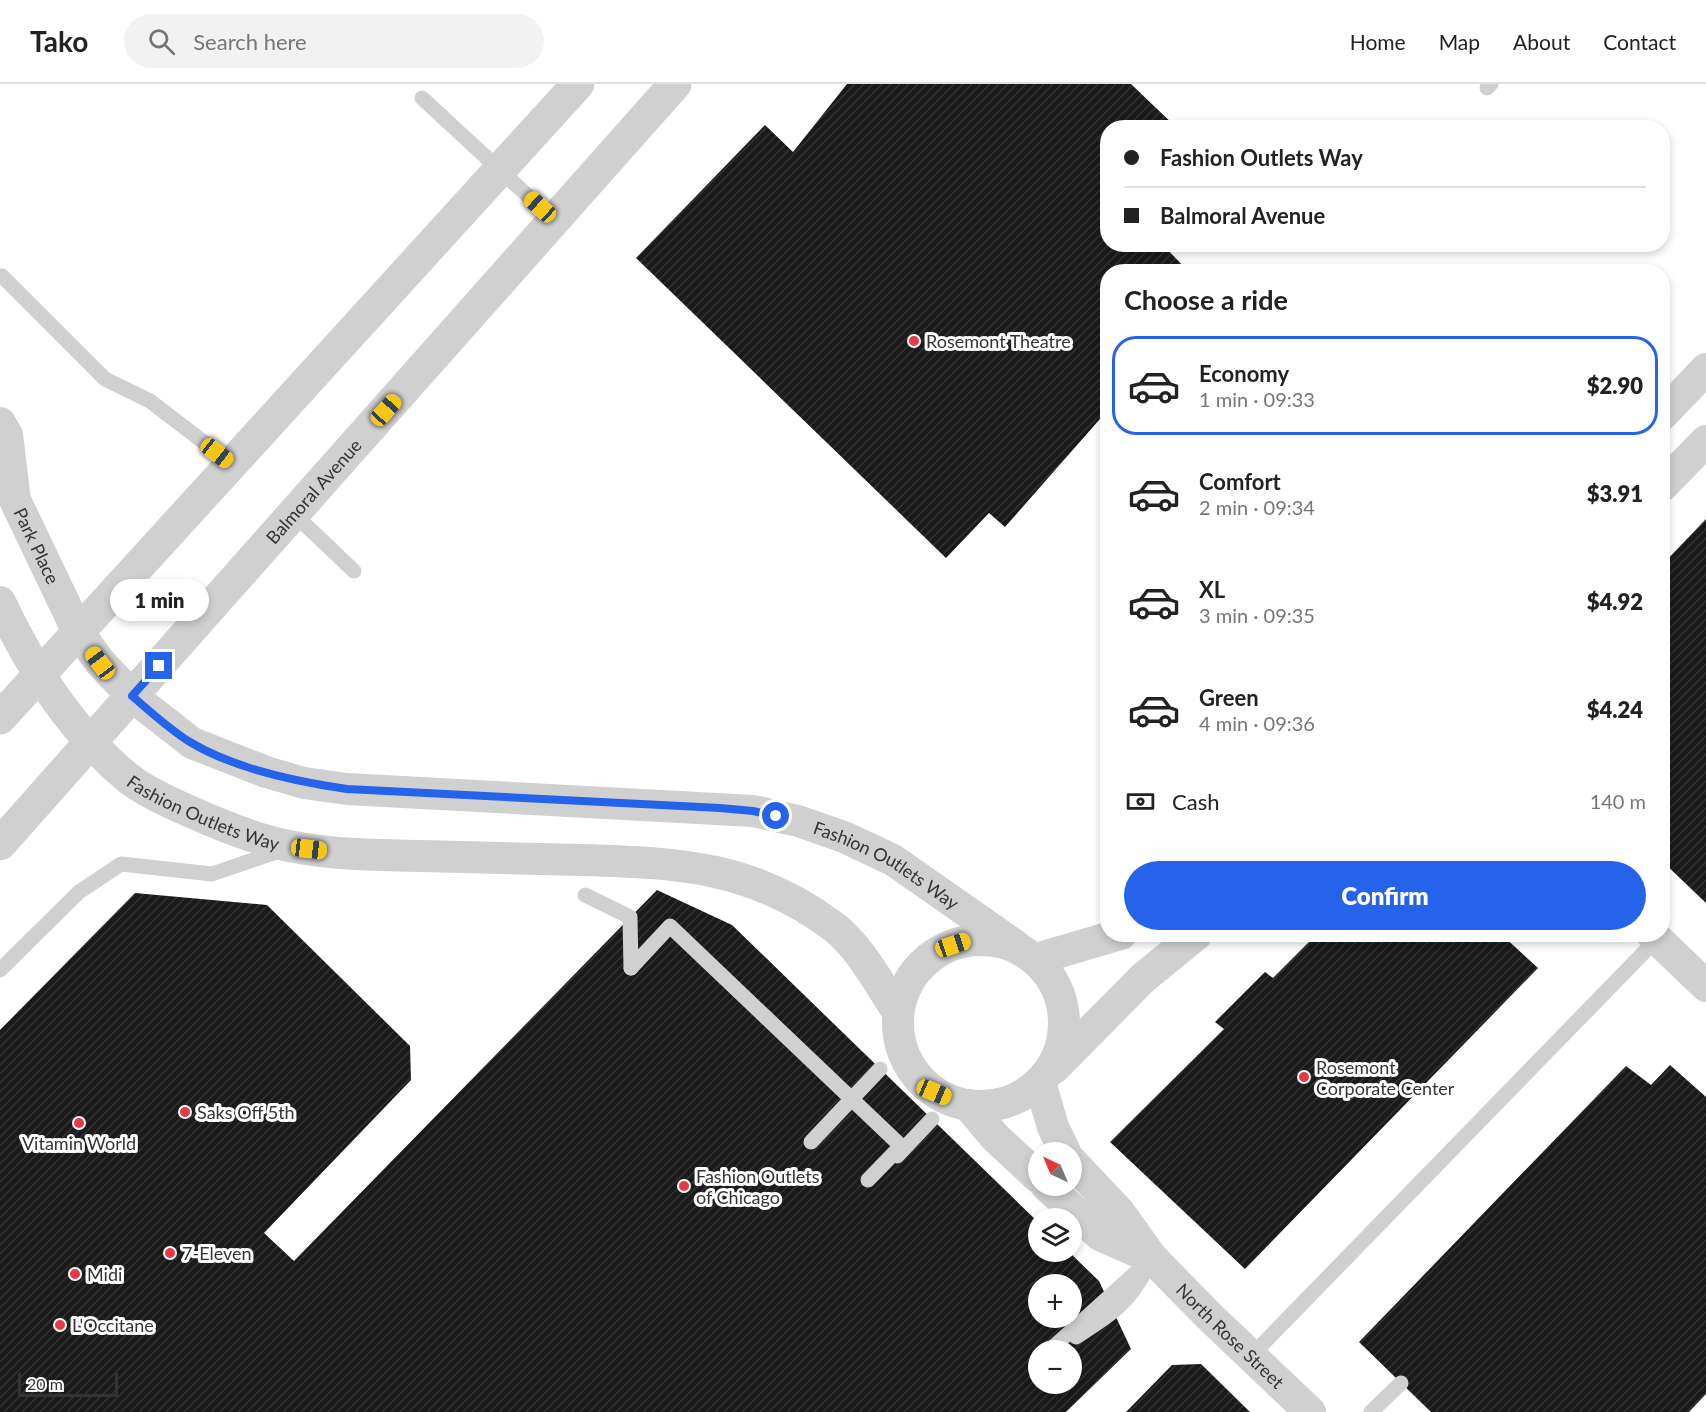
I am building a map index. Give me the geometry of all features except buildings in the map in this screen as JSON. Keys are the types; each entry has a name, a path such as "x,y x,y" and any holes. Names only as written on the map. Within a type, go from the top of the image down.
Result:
{"street":[{"path":"0,718 498,169 578,84"},
{"name":"Balmoral Avenue","path":"0,844 675,84"},
{"path":"1670,407 1706,369"},
{"name":"Park Place","path":"0,423 7,435 7,490 78,632"},
{"path":"1670,478 1706,441"},
{"path":"0,602 41,673"},
{"name":"Fashion Outlets Way","path":"78,632 100,663 132,696 192,743 266,772 304,783 347,789 753,811 798,821 844,837 893,860 1026,953"},
{"name":"Fashion Outlets Way","path":"41,673 92,743 129,779 162,799 208,820 292,847 342,854 672,864 717,870 760,884 803,906 837,929 857,952 898,1012"},
{"path":"1026,953 1100,938"},
{"path":"1060,1142 1053,1127 1043,1078 1059,1052 1063,1036 1062,1002 1053,979 1026,953 991,939 965,941 940,950 920,966 906,987 898,1012 897,1030 901,1048 914,1073 934,1092 968,1105 1003,1102 1019,1097 1043,1078 1143,978 1187,942"},
{"path":"1660,942 1706,986"},
{"path":"968,1105 995,1137 1028,1168"},
{"name":"North Rose Street","path":"1082,1173 1120,1213 1152,1258 1310,1412"},
{"name":"North Rose Street","path":"1058,1196 1100,1235 1152,1258"}],"lane":[{"path":"422,98 555,220"},
{"path":"2,276 105,379 150,401 231,463"},
{"path":"294,514 354,571"},
{"path":"0,970 79,892 121,864 212,874 292,847"},
{"path":"585,895 630,917 631,968 670,926 901,1146 865,1186 932,1119"},
{"path":"1251,1356 1650,942"},
{"path":"811,1142 880,1069"},
{"path":"1061,1340 1152,1258"},
{"path":"1071,1340 1114,1313 1135,1292 1152,1258"},
{"path":"1371,1412 1401,1383"}],"place":[{"name":"Rosemont Theatre","path":"914,341"},
{"name":"Rosemont Corporate Center","path":"1304,1077"},
{"name":"Saks Off 5th","path":"185,1112"},
{"name":"Vitamin World","path":"79,1123"},
{"name":"Fashion Outlets of Chicago","path":"684,1186"},
{"name":"7-Eleven","path":"170,1253"},
{"name":"Midi","path":"75,1274"},
{"name":"L'Occitane","path":"60,1325"}],"route":[{"path":"159,666 132,696 172,730 192,743 229,758 304,783 347,789 720,808 776,816"}]}
